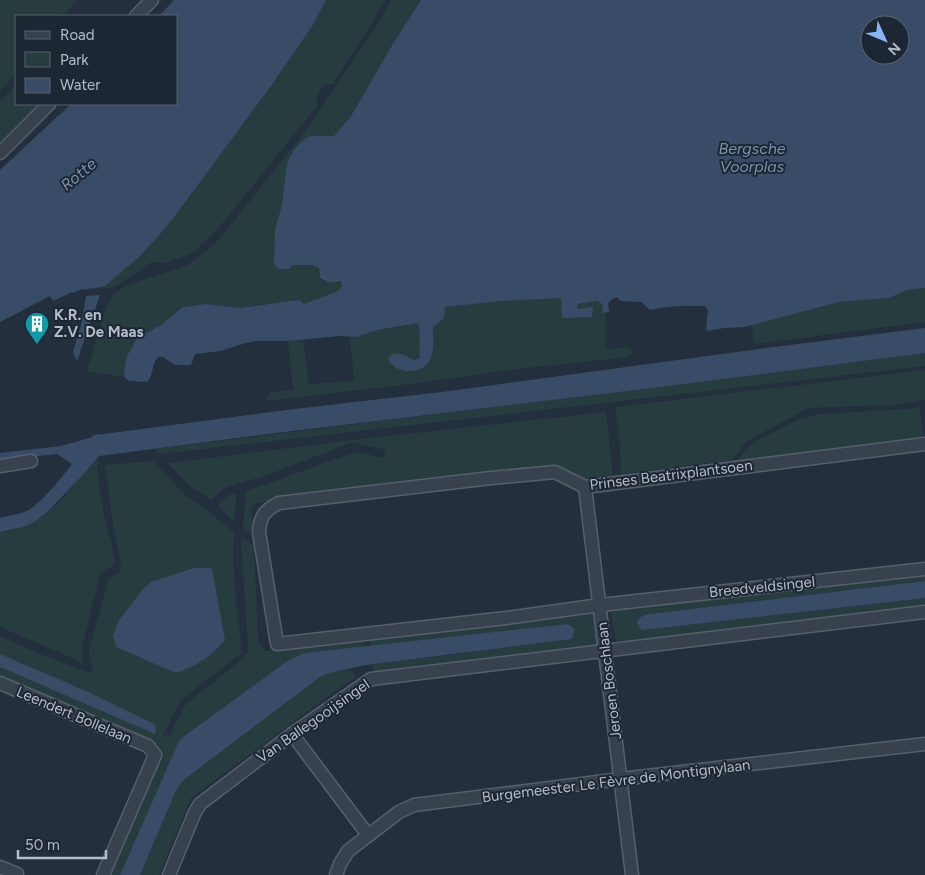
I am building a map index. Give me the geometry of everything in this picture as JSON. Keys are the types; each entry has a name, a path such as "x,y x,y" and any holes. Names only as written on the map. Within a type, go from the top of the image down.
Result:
{"street":[{"path":"137,15 152,0"},
{"path":"0,153 48,105"},
{"name":"Prinses Beatrixplantsoen","path":"600,605 506,618 276,644 259,532 260,524 266,510 279,503 555,472 585,487 925,444"},
{"path":"0,466 31,461"},
{"name":"Jeroen Boschlaan","path":"585,487 632,875"},
{"name":"Breedveldsingel","path":"600,605 925,569"},
{"path":"605,650 925,612"},
{"name":"Van Ballegooijsingel","path":"169,875 200,804 292,734 371,678 605,650"},
{"name":"Leendert Bollelaan","path":"0,683 148,746 155,755 103,875"},
{"path":"292,734 368,835"},
{"name":"Burgemeester Le Fèvre de Montignylaan","path":"336,875 348,851 399,812 414,805 925,744"},
{"path":"0,867 17,875"}],"green space":[{"path":"0,0 77,0 64,15 15,15 15,75 0,91"},
{"path":"326,0 385,0 333,84 325,84 316,97 318,105 217,230 195,251 186,256 165,263 152,262 115,287 102,287 145,251 178,212 271,86 313,25"},
{"path":"391,0 421,0 351,116 334,137 309,137 290,156 282,205 275,229 275,264 289,269 293,265 312,265 319,268 320,279 330,283 341,281 343,286 338,291 304,304 265,304 240,308 206,304 183,307 161,325 137,338 127,356 124,377 87,371 101,323 114,294 127,285 186,266 203,254 222,236 304,133 385,12"},
{"path":"15,87 15,105 38,105 0,143 0,102"},
{"path":"925,288 925,322 754,344 752,325 839,302 889,298 907,290"},
{"path":"562,298 578,309 577,304 597,301 602,304 603,313 606,313 606,349 629,348 634,353 629,357 517,369 427,382 266,401 271,392 293,390 288,341 303,340 309,384 354,381 350,337 418,323 420,357 415,360 403,355 400,371 432,354 433,327 444,318 445,307 501,301"},
{"path":"925,353 925,366 160,454 155,449"},
{"path":"925,370 925,400 895,405 809,408 747,441 732,460 621,474 615,407"},
{"path":"919,407 924,440 737,461 756,441 802,418 821,414"},
{"path":"606,412 613,476 584,479 549,466 257,503 252,507 254,533 243,529 246,491 358,452 383,458 386,450 352,442 273,473 224,488 211,500 193,489 168,463 353,440"},
{"path":"95,459 99,459 97,470 104,515 115,564 100,574 82,647 83,665 72,658 0,627 0,532 26,526 42,516 67,493"},
{"path":"153,461 185,495 206,509 234,533 234,578 242,653 181,700 163,735 170,736 186,704 241,660 248,651 242,538 254,546 258,639 265,651 361,639 364,647 304,653 286,662 183,737 179,741 120,875 111,875 161,755 152,742 0,677 0,667 155,734 84,690 0,654 0,636 90,673 92,669 89,651 108,580 121,571 105,465","holes":["212,570 225,640 217,649 113,636 119,620 143,589 151,582"]},
{"path":"237,493 234,522 218,506 229,495"},
{"path":"925,572 925,581 650,614 644,630 925,598 925,607 616,642 611,612 615,609"},
{"path":"594,612 597,645 374,673 372,664 459,654 574,633 574,628 568,624 370,646 370,638"},
{"path":"350,669 356,677 191,798 159,875 140,875 174,795 185,779 320,677 336,671"}],"water":[{"name":"Rotte","path":"174,0 326,0 313,25 271,86 178,212 140,256 105,286 82,289 53,301 50,296 0,322 0,170 70,105 178,105 178,15 160,15"},
{"name":"Bergsche Voorplas","path":"421,0 925,0 925,288 907,290 889,298 839,302 745,327 708,331 706,329 708,310 705,306 650,310 641,302 621,301 616,297 608,304 609,312 603,313 602,304 597,301 577,304 578,309 593,307 592,317 562,318 561,298 501,301 445,307 444,318 433,327 432,355 428,363 419,370 400,370 388,358 398,353 415,360 420,358 418,323 377,330 357,337 340,336 288,341 256,341 220,351 196,354 191,365 175,365 163,357 158,357 147,382 129,381 124,377 127,356 137,338 161,325 183,307 206,304 240,308 299,300 304,304 338,291 342,286 341,281 330,283 320,278 319,268 312,265 293,265 289,269 279,269 274,264 275,229 282,205 287,163 296,148 301,141 311,136 334,136 351,116"},
{"path":"100,295 77,361 73,352 81,325 86,296"},
{"path":"925,328 925,353 99,456 45,514 23,527 0,532 0,518 32,508 51,490 72,464 57,454 0,460 0,453 61,446 93,437 92,435 450,391"},
{"path":"194,568 212,569 225,640 220,646 190,668 176,673 116,647 113,636 119,620 143,589 151,582"},
{"path":"925,581 925,598 643,630 637,622 642,616 650,614"},
{"path":"568,624 574,628 571,639 366,665 336,671 320,677 185,779 174,795 140,875 120,875 179,741 286,662 304,653"},
{"path":"0,654 84,690 152,723 156,727 155,734 0,667"}],"place":[{"name":"K.R. en Z.V. De Maas","path":"37,345"}]}
